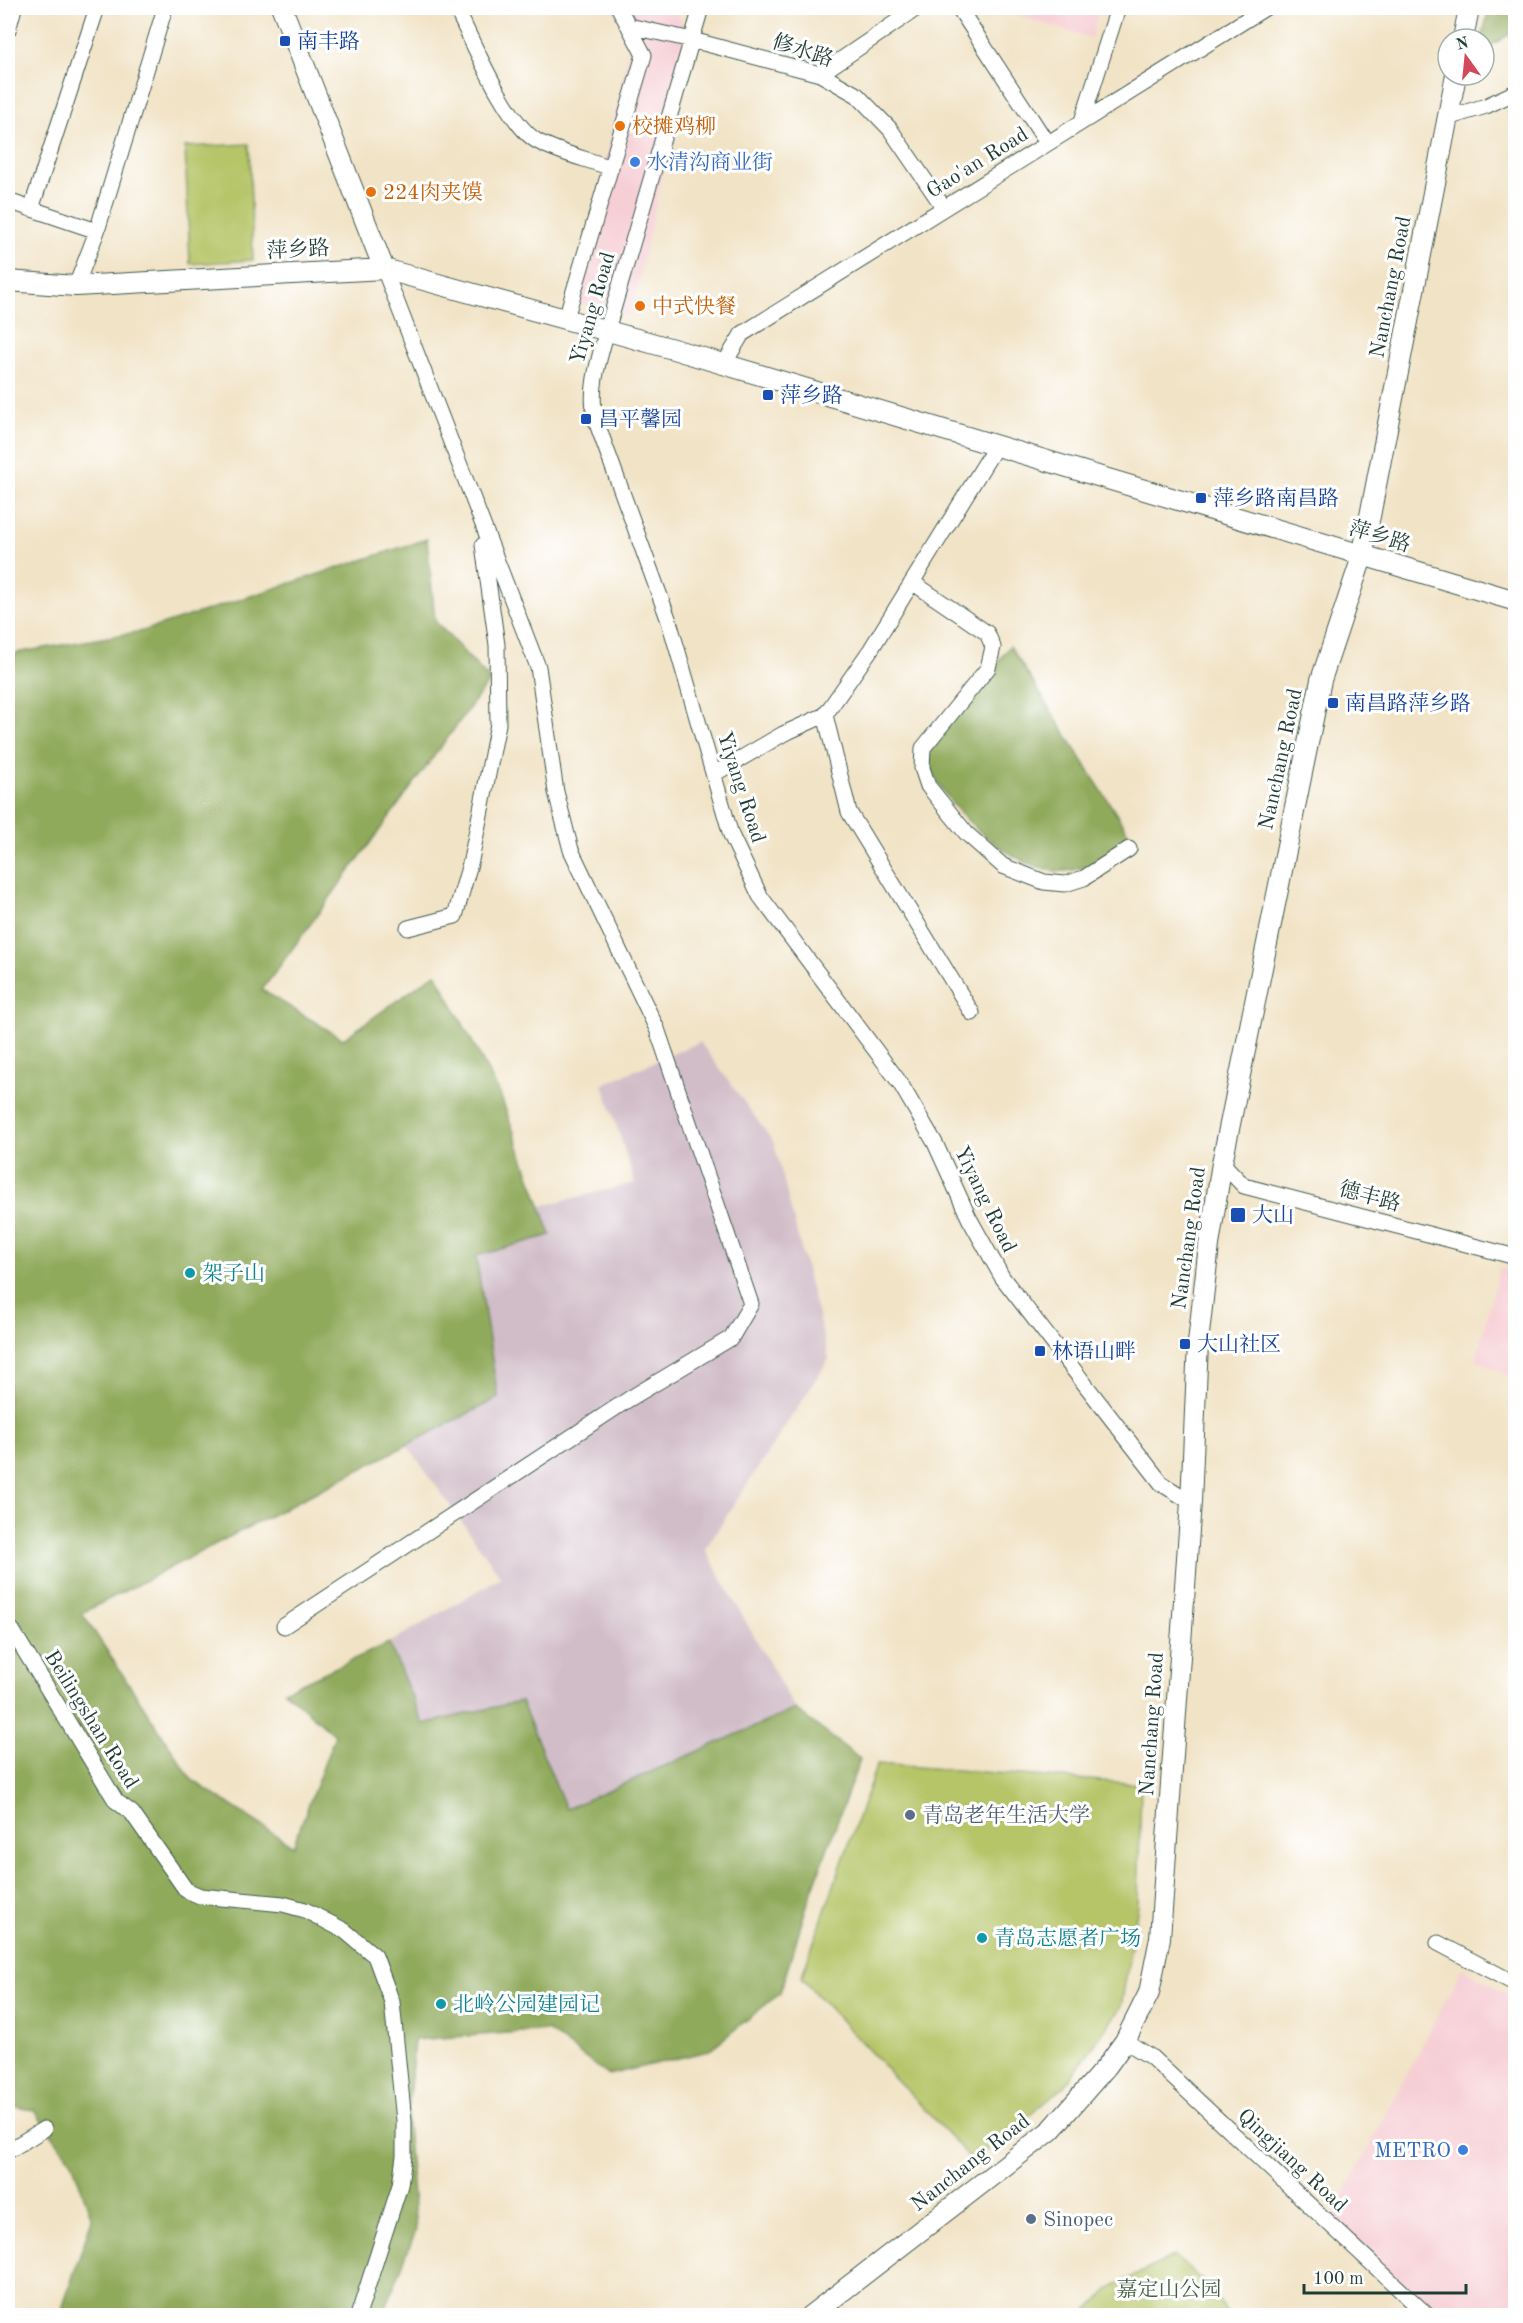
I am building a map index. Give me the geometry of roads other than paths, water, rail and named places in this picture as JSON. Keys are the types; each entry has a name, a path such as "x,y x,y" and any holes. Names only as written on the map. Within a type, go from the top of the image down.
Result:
{"main road":[{"path":"282,8 384,268"},
{"path":"1465,27 1469,8"},
{"name":"Nanchang Road","path":"810,2316 1051,2130 1107,2066 1125,2041 1149,1993 1160,1938 1191,1502 1198,1343 1209,1245 1222,1163 1321,680 1362,556 1453,87"},
{"name":"萍乡路","path":"8,281 76,286 384,268 724,364 1515,601"}],"street":[{"path":"8,30 14,8"},
{"path":"31,209 97,8"},
{"path":"76,286 96,231 165,8"},
{"path":"456,8 501,95 517,120 536,140 611,168"},
{"path":"566,318 644,56 619,8"},
{"name":"Yiyang Road","path":"701,8 593,382 594,418 669,621 731,835 760,896 900,1083 935,1143 969,1218 1002,1277 1162,1484 1191,1502"},
{"path":"820,74 917,8"},
{"path":"958,8 1047,143"},
{"path":"1083,121 1118,8"},
{"name":"Gao'an Road","path":"724,364 742,334 1265,8"},
{"name":"修水路","path":"629,26 820,74 857,95 890,129 944,208"},
{"path":"1447,118 1486,106 1515,92"},
{"path":"8,201 96,231"},
{"path":"284,1626 629,1399 731,1338 751,1304 657,1029 571,850 556,792 538,668 384,268"},
{"path":"714,774 783,734 825,715 871,649 996,446"},
{"path":"408,928 455,916 471,861 498,724 497,645 479,519"},
{"path":"912,582 987,633 993,647 988,668 923,748 922,768 928,786 966,833 1004,866 1044,882 1065,884 1084,878 1129,849"},
{"path":"825,715 849,812 972,1013"},
{"name":"德丰路","path":"1222,1163 1244,1186 1515,1257"},
{"name":"Beilingshan Road","path":"8,1628 12,1630 116,1801 132,1813 186,1890 200,1896 283,1904 305,1911 345,1931 375,1956 392,2001 404,2121 404,2156 400,2185 358,2316"},
{"path":"1438,1943 1515,1984"},
{"name":"Qingjiang Road","path":"1125,2041 1151,2057 1428,2316"},
{"path":"8,2151 44,2130"}],"place":[{"name":"南丰路","path":"285,41"},
{"name":"校摊鸡柳","path":"620,126"},
{"name":"水清沟商业街","path":"635,162"},
{"name":"224肉夹馍","path":"371,192"},
{"name":"中式快餐","path":"640,306"},
{"name":"萍乡路","path":"768,395"},
{"name":"昌平馨园","path":"586,419"},
{"name":"萍乡路南昌路","path":"1201,498"},
{"name":"南昌路萍乡路","path":"1333,703"},
{"name":"大山","path":"1238,1215"},
{"name":"架子山","path":"190,1273"},
{"name":"大山社区","path":"1185,1344"},
{"name":"林语山畔","path":"1040,1351"},
{"name":"青岛老年生活大学","path":"910,1815"},
{"name":"青岛志愿者广场","path":"982,1938"},
{"name":"北岭公园建园记","path":"441,2004"},
{"name":"METRO","path":"1463,2150"},
{"name":"Sinopec","path":"1031,2219"}],"park label":[{"name":"嘉定山公园","path":"1169,2289"}]}
